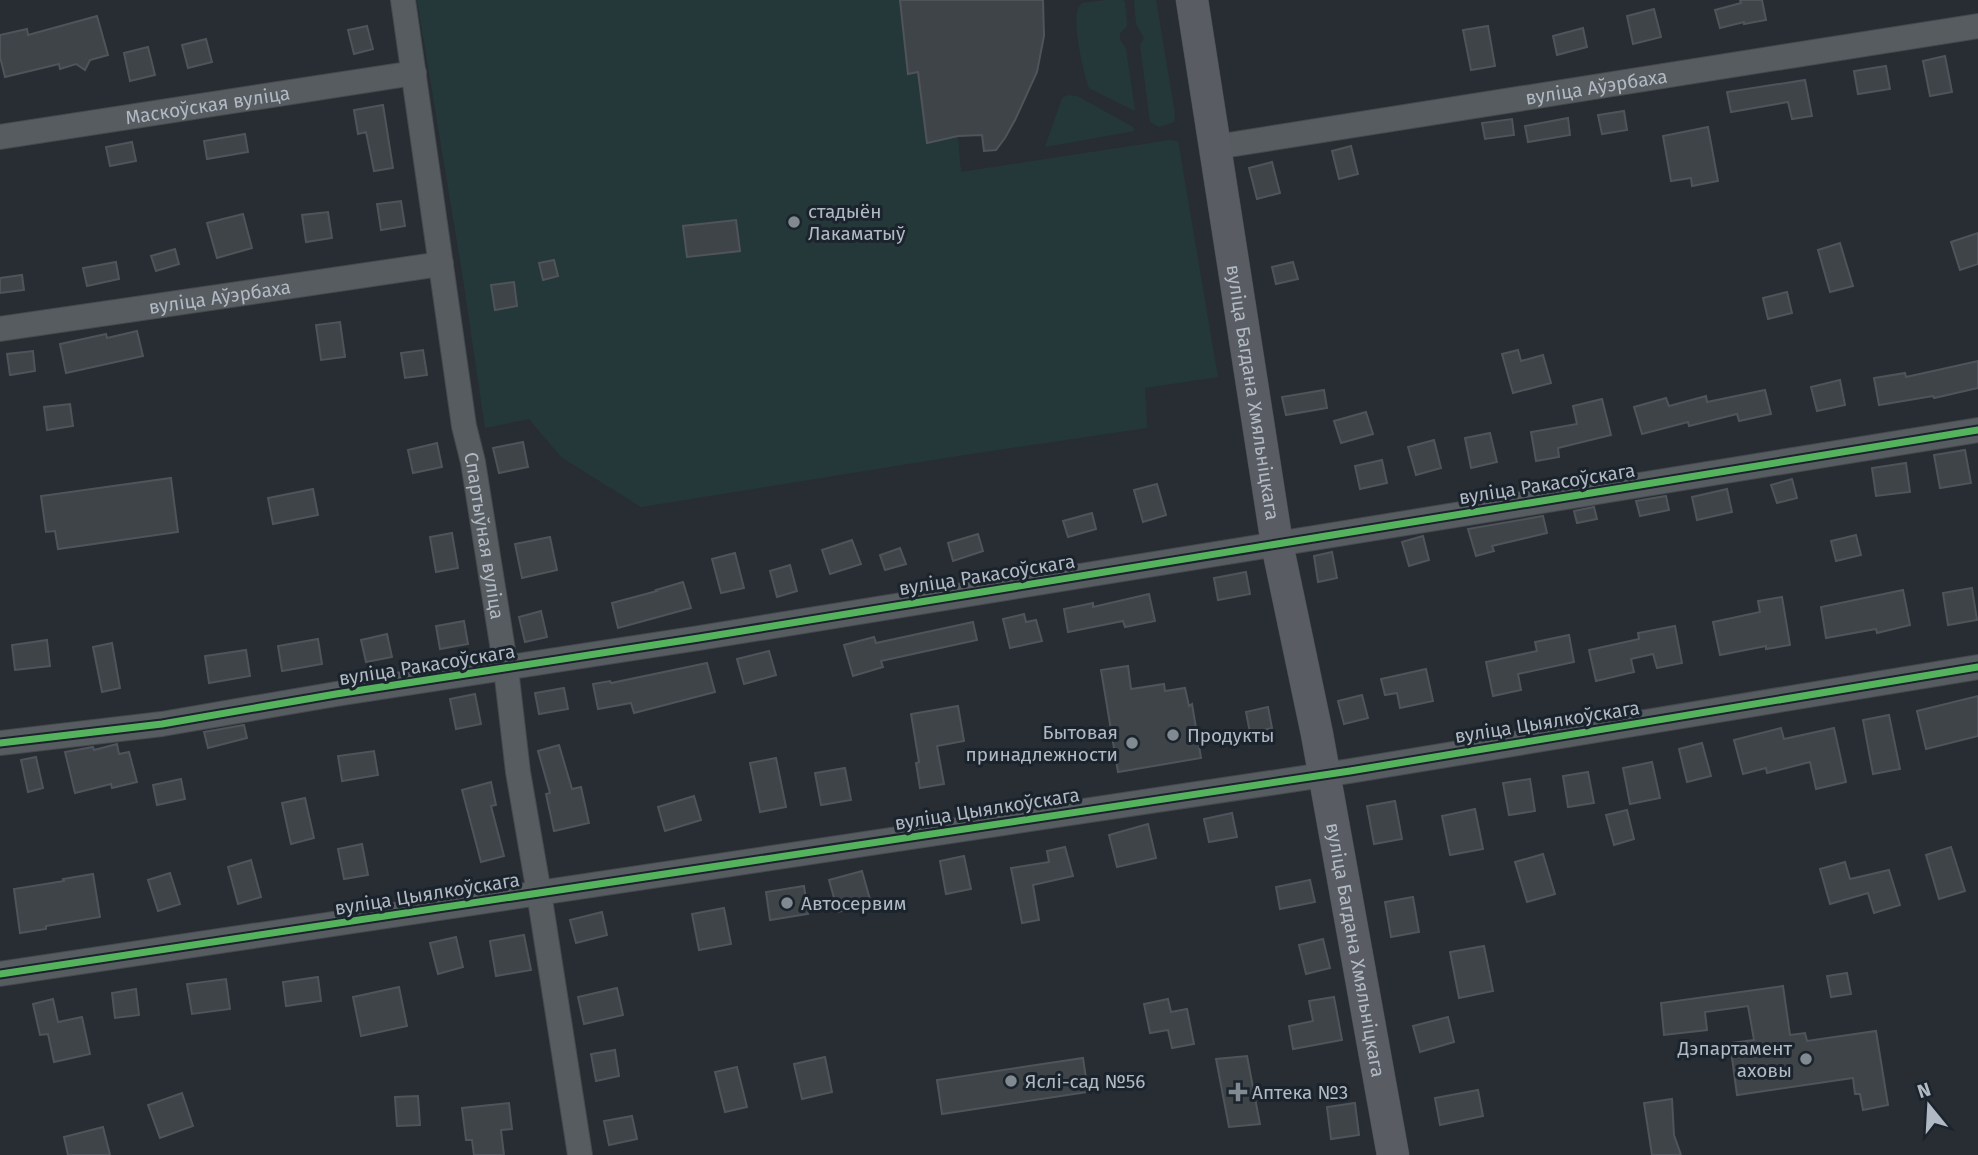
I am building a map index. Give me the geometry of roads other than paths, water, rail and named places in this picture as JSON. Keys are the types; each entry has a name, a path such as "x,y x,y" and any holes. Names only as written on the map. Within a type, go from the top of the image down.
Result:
{"main road":[{"name":"вуліца Багдана Хмяльніцкага","path":"1192,0 1278,544 1317,734 1393,1155"}],"street":[{"name":"Спартыўная вуліца","path":"403,0 464,426 473,462 506,669 518,772 580,1155"},
{"name":"вуліца Аўэрбаха","path":"1216,147 1978,26"},
{"name":"Маскоўская вуліца","path":"0,137 414,73"},
{"name":"вуліца Аўэрбаха","path":"0,329 441,264"},
{"name":"вуліца Ракасоўскага","path":"0,743 162,724 1978,430"},
{"name":"вуліца Цыялкоўскага","path":"0,974 1324,775 1978,667"}],"place":[{"name":"стадыён Лакаматыў","path":"794,222"},
{"name":"Продукты","path":"1173,735"},
{"name":"Бытовая принадлежности","path":"1132,743"},
{"name":"Автосервим","path":"787,903"},
{"name":"Дэпартамент аховы","path":"1806,1059"},
{"name":"Яслі-сад №56","path":"1011,1081"},
{"name":"Аптека №3","path":"1238,1092"}]}
